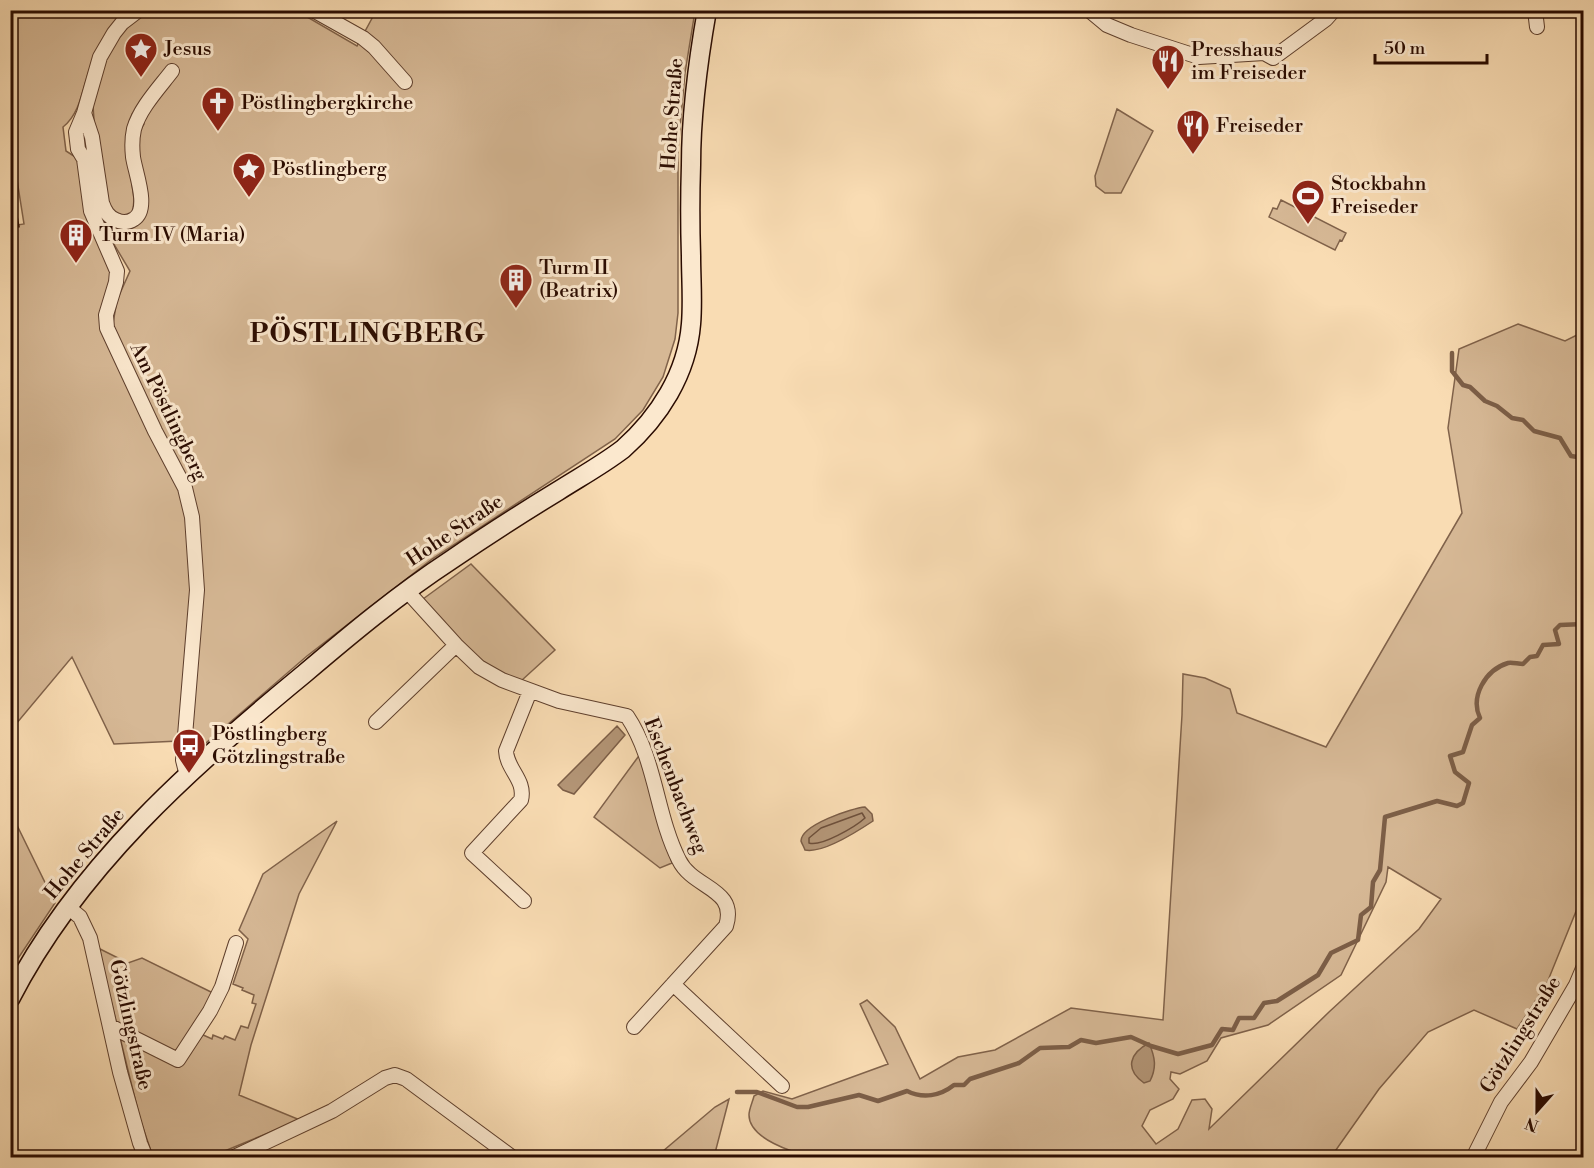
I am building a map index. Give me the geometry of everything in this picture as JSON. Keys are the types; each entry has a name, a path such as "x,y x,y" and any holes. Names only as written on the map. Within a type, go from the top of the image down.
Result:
{"main road":[{"name":"Hohe Straße","path":"10,999 35,955 68,907 117,847 189,774 267,704 407,591 623,449 652,420 674,384 688,345 692,323 692,140 696,84 707,10"}],"street":[{"name":"Am Pöstlingberg","path":"139,10 122,23 107,42 94,72 84,113 76,132 78,149 84,159 91,211 117,271 106,315 107,328 155,431 185,488 192,517 197,582 183,760 189,774"},
{"path":"313,10 369,42 405,82"},
{"path":"1089,10 1107,25 1123,32 1199,57 1264,53 1273,58 1334,10"},
{"path":"1309,31 1318,10"},
{"path":"1535,10 1537,27"},
{"path":"84,113 92,137 102,203 111,218 120,222 129,222 137,217 141,198 133,154 134,130 141,114 172,71"},
{"name":"Eschenbachweg","path":"407,591 479,667 501,680 559,701 627,716 636,729 681,865 693,878 714,891 727,903 729,916 726,926 634,1027"},
{"path":"376,722 456,645"},
{"path":"524,901 472,853 521,800 523,791 521,784 506,760 506,751 530,691"},
{"name":"Götzlingstraße","path":"68,907 80,917 90,938 120,1072 146,1158"},
{"path":"110,1026 178,1060 210,1011 222,987 236,943"},
{"name":"Götzlingstraße","path":"1473,1158 1501,1102 1531,1062 1576,985 1584,966"},
{"path":"673,984 782,1086"},
{"path":"232,1158 332,1111 385,1078 395,1075 406,1079 513,1158"}],"shaded area":[{"path":"10,11 133,11 98,50 89,69 76,111 63,127 66,151 80,160 112,268 112,277 101,309 183,497 193,580 179,741 114,744 72,657 11,730 11,216 12,226 24,224 11,142"},
{"path":"152,11 297,11 357,46 376,11 695,11 685,73 678,150 678,313 675,339 663,377 643,410 615,439 432,559 307,656 190,755 194,500 112,329 117,300 130,271 106,231 111,224 139,222 136,143 144,124 132,115 128,156 134,199 133,211 128,216 120,217 112,212 106,202 93,106 97,84 113,39 143,14"},
{"path":"1117,109 1153,131 1121,193 1105,193 1096,186 1095,176"},
{"name":"Stockbahn Freiseder","path":"1281,200 1346,233 1335,250 1269,217 1273,208 1277,209"},
{"path":"1518,324 1565,341 1583,332 1583,894 1547,983 1517,1029 1474,1010 1428,1032 1379,1089 1331,1157 813,1157 774,1144 756,1131 751,1124 749,1113 754,1096 763,1091 792,1099 888,1064 860,1004 867,1000 895,1027 920,1079 958,1057 995,1050 1071,1008 1163,1020 1183,674 1205,678 1230,689 1237,713 1326,747 1462,513 1448,428 1459,349","holes":["1388,867 1441,899 1419,929 1329,1012 1209,1129 1212,1109 1205,1099 1192,1100 1178,1129 1156,1144 1142,1126 1150,1110 1173,1099 1179,1089 1170,1079 1171,1072 1180,1074 1207,1061 1221,1038 1268,1025 1341,975 1386,882"]},
{"path":"471,564 555,650 521,681 491,667 466,647 423,599"},
{"path":"641,753 672,863 660,868 594,817"},
{"path":"11,813 55,903 11,969"},
{"path":"337,821 299,894 251,1045 239,1095 300,1120 210,1157 153,1157 140,1119 98,948 128,963 142,958 213,993 201,1034 212,1039 213,1035 235,1040 241,1026 248,1028 256,1004 252,1003 254,995 233,984 248,939 239,930 263,874"},
{"path":"729,1099 714,1157 656,1157 715,1107"}],"water":[{"path":"617,726 625,735 574,794 563,790 558,785"},
{"path":"865,807 872,814 873,821 850,836 821,849 805,850 801,841 809,829 839,814"},
{"path":"1149,1043 1154,1057 1154,1067 1150,1081 1144,1083 1134,1072 1132,1062 1137,1052"}],"waterway":[{"path":"1452,353 1452,371 1463,385 1470,387 1485,401 1497,406 1512,418 1523,420 1534,431 1560,438 1571,456 1584,458"},
{"path":"737,1092 757,1092 797,1107 808,1107 859,1095 878,1101 907,1091 925,1096 937,1094 954,1085 964,1085 970,1079 1019,1063 1040,1048 1069,1047 1081,1040 1096,1043 1131,1037 1178,1054 1212,1045 1222,1029 1233,1030 1239,1018 1254,1018 1264,1003 1277,1001 1318,975 1331,953 1358,940 1361,915 1371,907 1373,882 1380,870 1385,817 1437,801 1457,806 1463,803 1469,783 1455,772 1450,756 1463,752 1472,725 1480,718 1477,710 1478,693 1486,678 1500,667 1510,663 1523,664 1530,657 1537,656 1543,645 1559,644 1555,630 1560,625 1584,624"}],"tram line":[{"path":"10,178 19,227"}],"place":[{"name":"Jesus","path":"141,78"},
{"name":"Presshaus im Freiseder","path":"1168,90"},
{"name":"Pöstlingbergkirche","path":"218,132"},
{"name":"Freiseder","path":"1193,155"},
{"name":"Pöstlingberg","path":"249,198"},
{"name":"Stockbahn Freiseder","path":"1308,225"},
{"name":"Turm IV (Maria)","path":"76,264"},
{"name":"Turm II (Beatrix)","path":"516,309"},
{"name":"Pöstlingberg Götzlingstraße","path":"189,774"}],"district":[{"name":"PÖSTLINGBERG","path":"368,334"}]}
